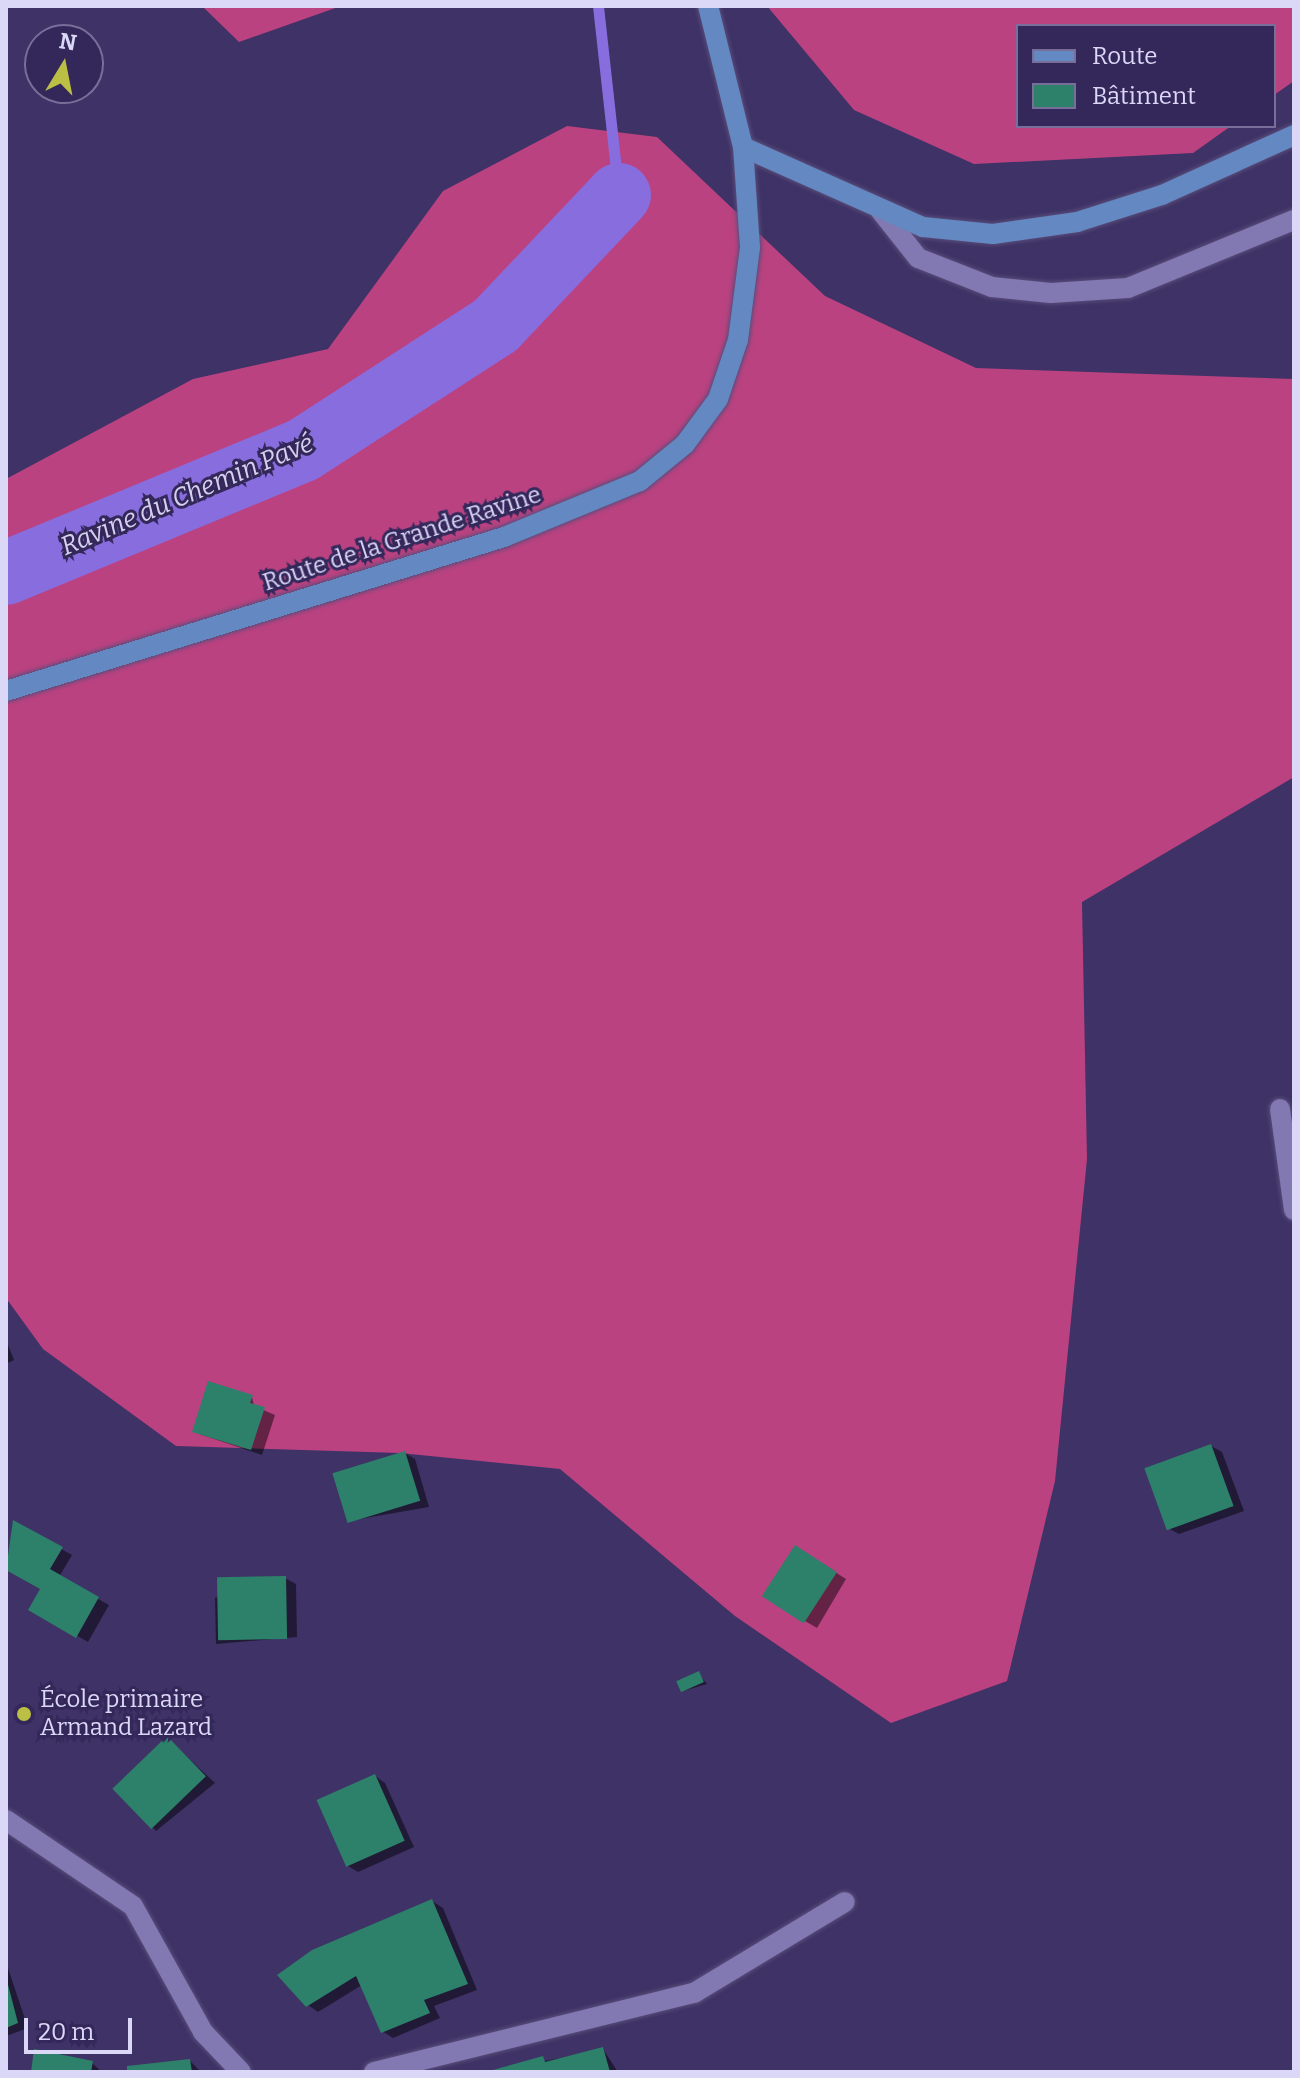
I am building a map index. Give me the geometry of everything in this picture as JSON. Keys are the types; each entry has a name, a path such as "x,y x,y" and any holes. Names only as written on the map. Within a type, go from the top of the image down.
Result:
{"main road":[{"name":"Route de la Grande Ravine","path":"6,691 504,537 640,481 685,444 718,399 738,340 750,247 743,147 708,6"},
{"path":"743,147 923,227 993,234 1077,222 1162,195 1294,135"}],"street":[{"path":"880,210 918,258 992,287 1051,293 1128,288 1294,220"},
{"path":"1280,1109 1294,1210"},
{"path":"6,1820 133,1906 203,2032 241,2072"},
{"path":"374,2072 681,1998 845,1902"}],"shaded area":[{"path":"202,6 341,6 239,42"},
{"path":"767,6 1294,6 1294,81 1276,94 1276,24 1016,24 1016,128 1228,128 1193,153 974,164 854,110"},
{"path":"567,126 657,137 825,296 976,368 1294,379 1294,777 1082,902 1087,1159 1055,1481 1007,1681 891,1723 735,1616 560,1469 400,1453 176,1446 43,1349 6,1298 6,479 193,379 328,349 443,191"}],"building":[{"path":"208,1381 253,1395 250,1403 265,1407 251,1450 192,1432"},
{"path":"1211,1444 1234,1506 1167,1530 1144,1468"},
{"path":"405,1451 420,1501 348,1523 332,1473"},
{"path":"13,1520 63,1547 50,1569 99,1597 76,1638 28,1610 40,1589 6,1570"},
{"path":"795,1545 837,1572 804,1623 762,1596"},
{"path":"286,1576 287,1639 218,1640 217,1577"},
{"path":"699,1671 704,1682 681,1692 676,1681"},
{"path":"167,1736 206,1776 151,1829 112,1789"},
{"path":"375,1774 405,1841 346,1867 317,1800"},
{"path":"432,1899 468,1984 424,2000 430,2013 381,2033 356,1976 306,2007 277,1975 312,1950"},
{"path":"6,1977 18,2023 6,2028"},
{"path":"603,2047 610,2072 486,2072 543,2056 545,2062"},
{"path":"34,2049 93,2061 91,2072 31,2072"},
{"path":"190,2059 192,2072 127,2072 127,2066"}],"waterway":[{"path":"598,6 619,195"},
{"name":"Ravine du Chemin Pavé","path":"6,573 303,450 496,325 619,195"}],"place":[{"name":"École primaire Armand Lazard","path":"24,1714"}]}
